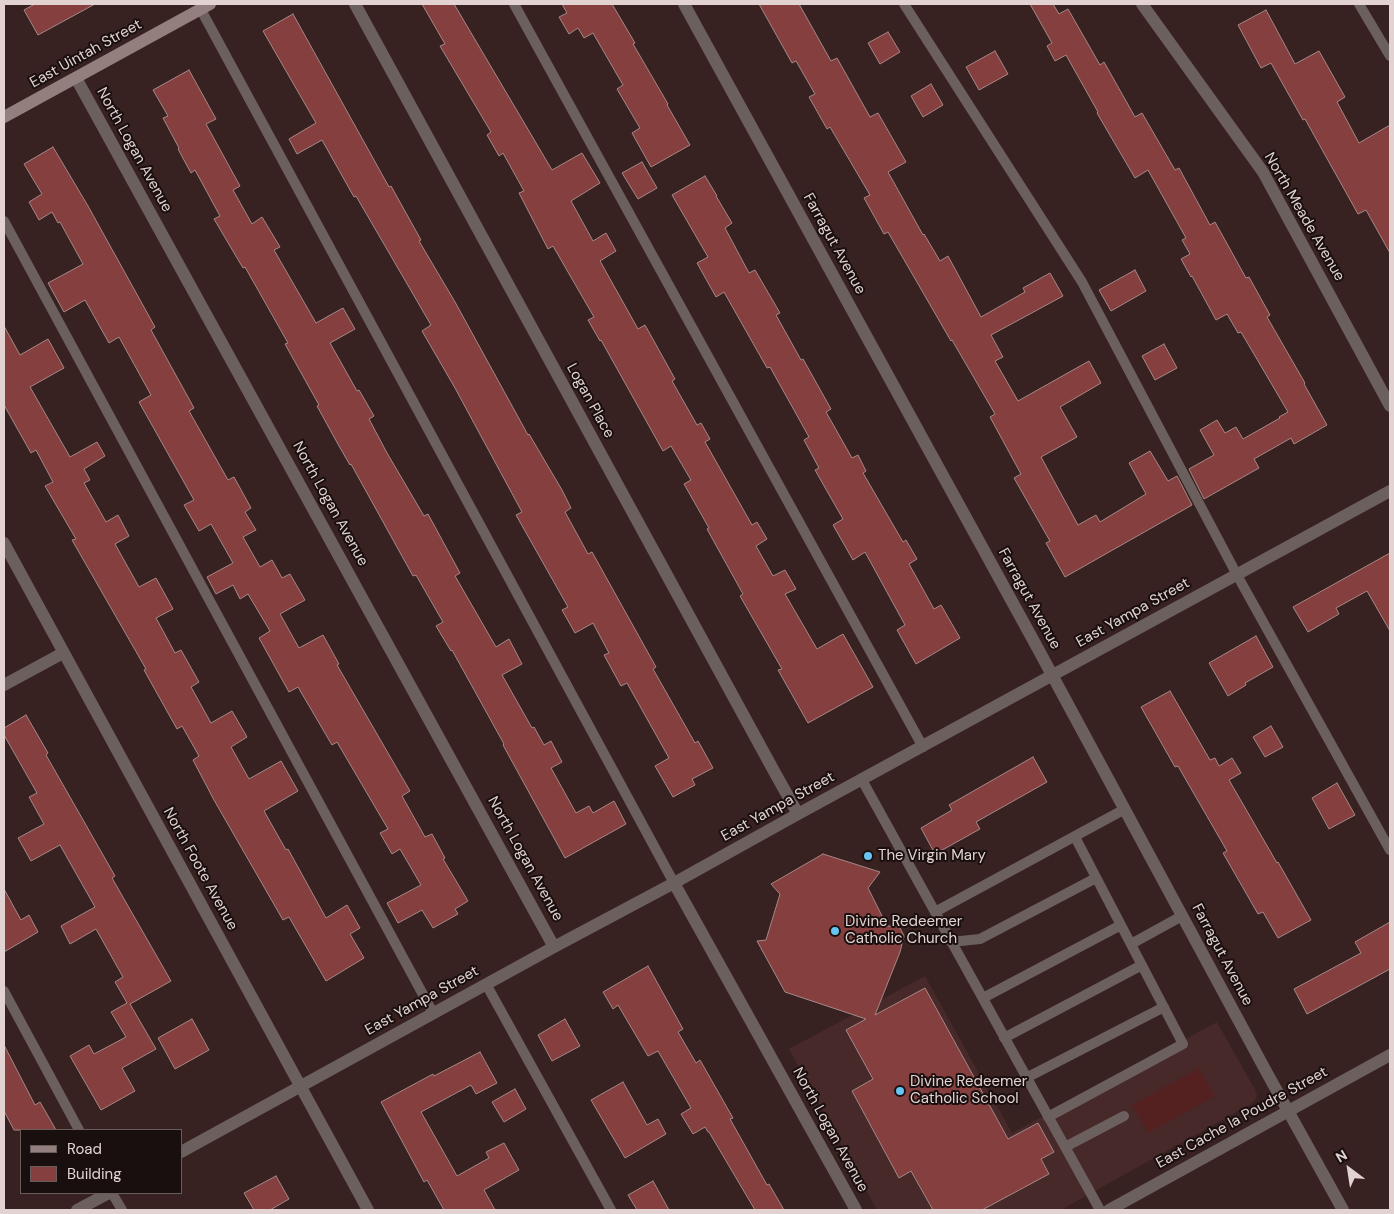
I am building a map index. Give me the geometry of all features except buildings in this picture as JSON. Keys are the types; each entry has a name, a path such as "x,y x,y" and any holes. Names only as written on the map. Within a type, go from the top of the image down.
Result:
{"main road":[{"name":"East Uintah Street","path":"4,117 205,6"}],"street":[{"name":"Logan Place","path":"355,4 798,814"},
{"name":"Farragut Avenue","path":"684,4 1343,1210"},
{"name":"North Meade Avenue","path":"1142,4 1262,172 1390,406"},
{"name":"North Logan Avenue","path":"76,78 554,947"},
{"name":"East Yampa Street","path":"182,1151 1390,491"},
{"name":"North Foote Avenue","path":"4,543 368,1210"},
{"path":"4,685 63,653"},
{"name":"North Logan Avenue","path":"674,883 856,1210"},
{"name":"East Cache la Poudre Street","path":"1109,1210 1390,1055"},
{"path":"78,1210 109,1194"}],"lane":[{"path":"514,4 923,747"},
{"path":"904,4 1082,282 1237,574 1390,850"},
{"path":"1359,4 1390,56"},
{"path":"205,6 674,883"},
{"path":"4,221 434,1013"},
{"path":"862,780 1100,1210"},
{"path":"936,912 1125,809"},
{"path":"1048,1117 1183,1044 1075,836"},
{"path":"951,942 980,939 1096,878"},
{"path":"1131,944 1182,916"},
{"path":"982,998 1121,925"},
{"path":"1004,1038 1142,965"},
{"path":"486,984 611,1210"},
{"path":"4,991 78,1129"},
{"path":"1026,1078 1164,1007"},
{"path":"1065,1147 1124,1116"},
{"path":"112,1194 122,1210"}],"shaded area":[{"name":"Divine Redeemer Catholic School","path":"925,976 1012,1133 1217,1022 1257,1095 1255,1100 1249,1105 1061,1210 877,1210 789,1049"},
{"path":"1199,1068 1215,1096 1148,1133 1132,1105"}],"place":[{"name":"The Virgin Mary","path":"868,856"},
{"name":"Divine Redeemer Catholic Church","path":"835,931"},
{"name":"Divine Redeemer Catholic School","path":"900,1091"}]}
